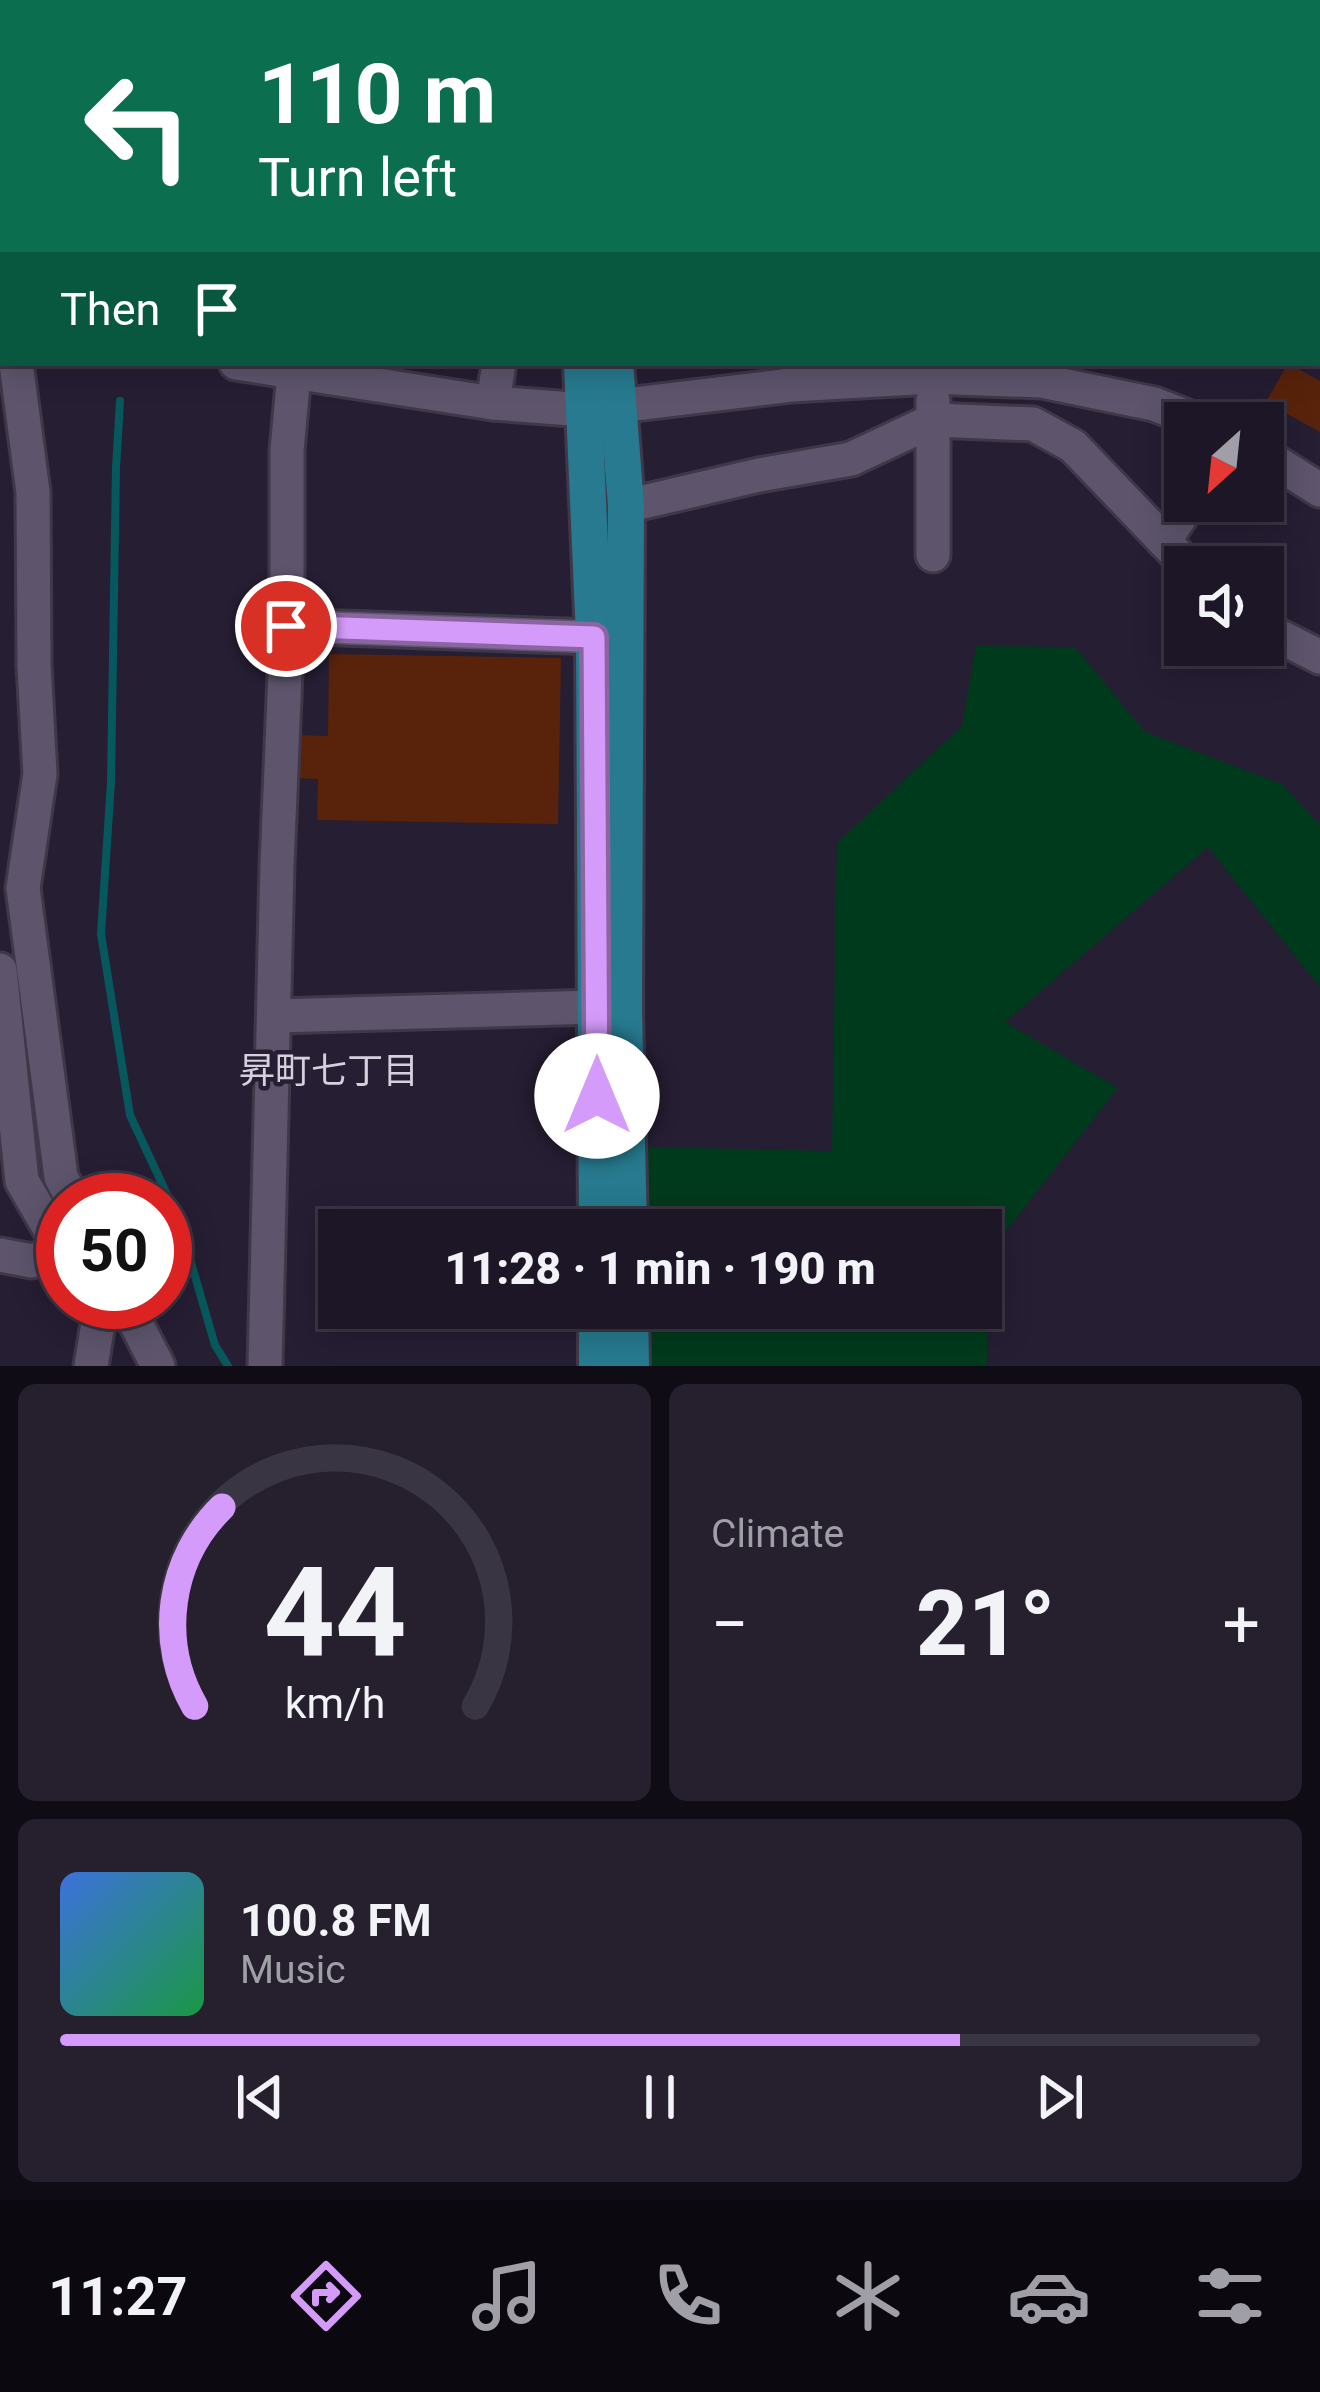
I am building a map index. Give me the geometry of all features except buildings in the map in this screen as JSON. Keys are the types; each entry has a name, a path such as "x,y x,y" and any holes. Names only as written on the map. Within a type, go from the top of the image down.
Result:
{"main road":[{"path":"583,366 602,409 626,506 628,1209"},
{"path":"597,1209 594,637 602,409 614,366"},
{"path":"597,1329 597,1366"},
{"path":"631,1329 632,1366"}],"street":[{"path":"16,366 32,492 40,774 23,888 60,1173"},
{"path":"493,403 499,366"},
{"path":"266,1366 291,368 493,403 602,409 790,374 933,370 1042,381 1164,408"},
{"path":"933,370 933,555"},
{"path":"626,506 850,459 934,420 1033,424 1073,446 1169,546"},
{"path":"1284,467 1320,490"},
{"path":"1164,541 1177,522"},
{"path":"286,626 594,637"},
{"path":"1284,639 1320,657"},
{"path":"0,970 6,1095 22,1181 36,1205"},
{"path":"274,1016 597,1007"},
{"path":"0,1255 36,1260"},
{"path":"92,1366 98,1329"},
{"path":"139,1329 158,1366"}],"green space":[{"path":"976,646 1075,647 1145,732 1282,784 1320,825 1320,987 1208,847 1005,1022 1118,1088 1002,1236 1002,1209 648,1209 646,1147 832,1151 837,843 962,726"},
{"path":"651,1329 987,1329 987,1366 652,1366"}],"waterway":[{"path":"120,401 111,782 101,934 130,1115 178,1218 215,1345 228,1366"}],"district":[{"name":"昇町七丁目","path":"329,1071"}],"route":[{"path":"286,626 594,637 597,1096"}]}
